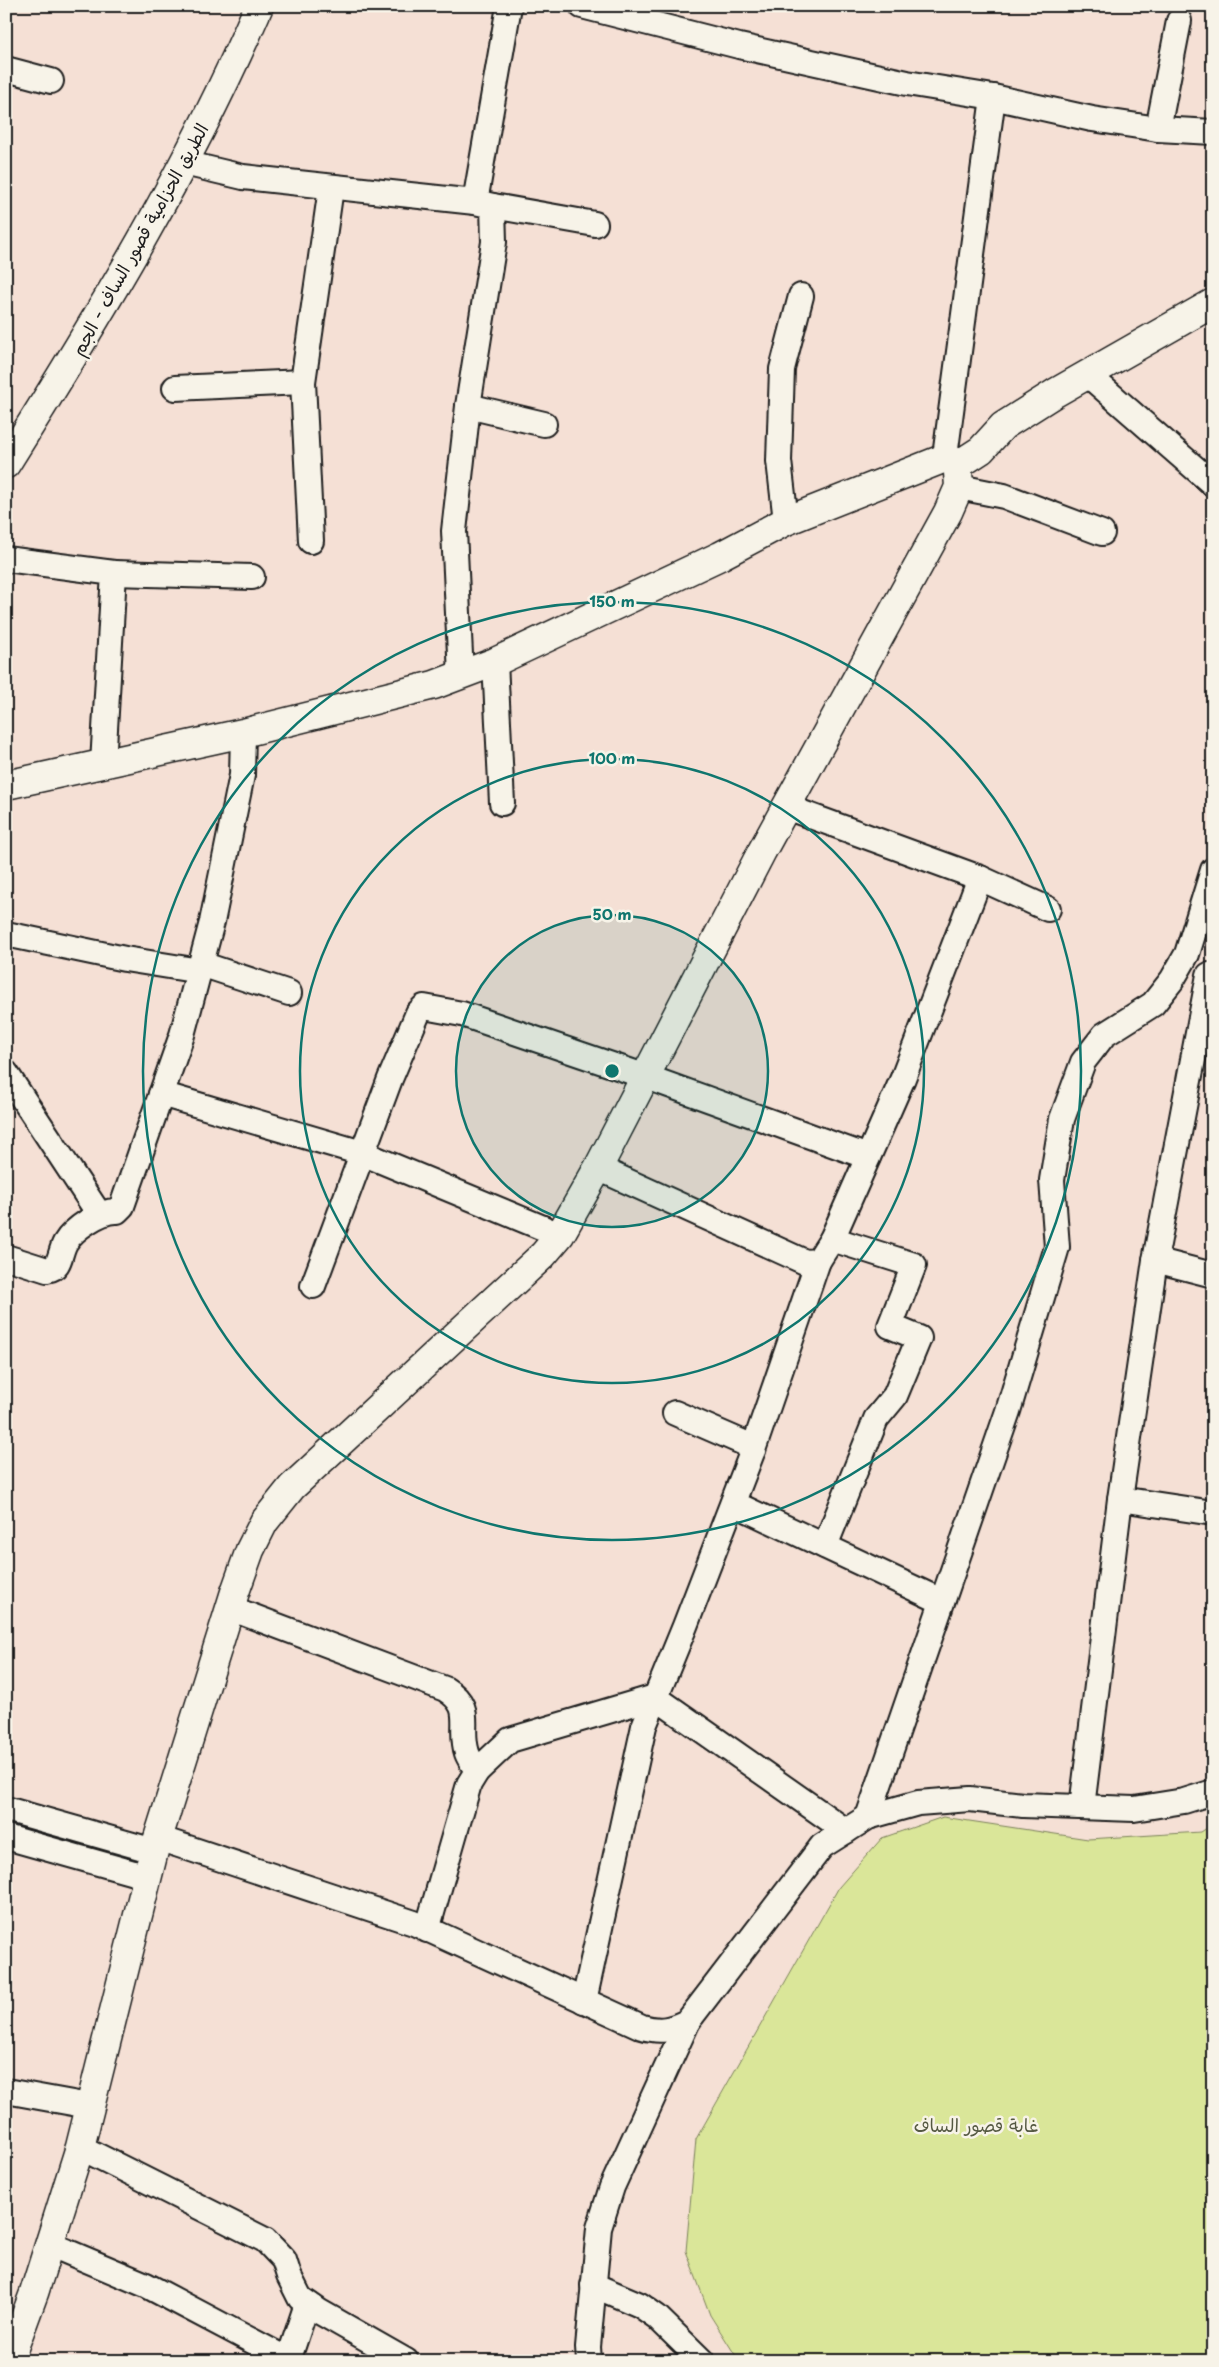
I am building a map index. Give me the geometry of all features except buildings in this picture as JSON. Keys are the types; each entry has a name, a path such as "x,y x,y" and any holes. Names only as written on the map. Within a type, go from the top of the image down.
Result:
{"street":[{"name":"الطريق الحزامية قصور الساف - الجم","path":"6,464 94,322 184,163 234,64 260,6"},
{"path":"461,675 454,531 468,406 494,242 484,204 508,6"},
{"path":"596,8 898,81 993,97 1092,119 1158,129 1213,132"},
{"path":"1158,129 1180,21"},
{"path":"6,69 51,82"},
{"path":"9,2361 80,2147 153,1855 230,1608 257,1536 279,1501 543,1255 560,1235 598,1168 644,1076 786,807 948,512 993,97"},
{"path":"184,163 243,177 484,204 595,224"},
{"path":"311,541 303,382 330,188"},
{"path":"786,522 779,461 782,369 801,296"},
{"path":"6,785 243,733 434,685 495,662 720,556 786,522 953,463 987,429 1003,426 1087,374 1213,304"},
{"path":"1087,374 1213,484"},
{"path":"174,388 303,382"},
{"path":"468,406 544,424"},
{"path":"953,463 1004,496 1102,533"},
{"path":"6,559 114,573 252,577"},
{"path":"103,764 114,573"},
{"path":"495,662 502,803"},
{"path":"6,1257 47,1270 52,1269 56,1266 66,1241 99,1214 117,1211 122,1206 182,1035 212,922 242,775 243,733"},
{"path":"786,807 980,878 1048,909"},
{"path":"868,1817 1008,1411 1057,1247 1052,1180 1062,1119 1083,1062 1104,1035 1154,1004 1172,980 1187,954 1213,870"},
{"path":"584,2001 644,1726 753,1450 818,1261 832,1239 903,1078 980,878"},
{"path":"6,934 125,960 200,967 289,993"},
{"path":"1082,1808 1120,1499 1155,1260 1211,976 1187,954"},
{"path":"313,1286 362,1153 418,1013 424,1007 462,1014 644,1076 868,1158"},
{"path":"6,1073 99,1214"},
{"path":"161,1094 362,1153 560,1235"},
{"path":"598,1168 806,1262 818,1261"},
{"path":"825,1546 876,1420 895,1396 919,1338 890,1326 914,1265 832,1239"},
{"path":"1155,1260 1213,1275"},
{"path":"676,1413 744,1443 753,1450"},
{"path":"1120,1499 1213,1513"},
{"path":"733,1503 941,1601"},
{"path":"230,1608 445,1689 457,1696 464,1711 467,1754 477,1771"},
{"path":"427,1930 469,1784 477,1771 510,1740 655,1697"},
{"path":"655,1697 846,1831"},
{"path":"589,2361 588,2347 599,2228 612,2187 688,2021 822,1846 868,1817 918,1803 970,1799 1082,1808 1134,1809 1184,1801 1213,1792"},
{"path":"6,1809 153,1855 414,1923 642,2027 657,2031 675,2028 688,2021"},
{"path":"6,1837 94,1860 153,1855"},
{"path":"6,2091 89,2106"},
{"path":"80,2147 265,2240 284,2260 294,2288 300,2298 307,2304 406,2361"},
{"path":"48,2244 146,2285 288,2361 307,2304"},
{"path":"593,2285 640,2305 657,2318 702,2361"}],"green space":[{"name":"غابة قصور الساف","path":"943,1817 1088,1839 1201,1832 1213,1824 1213,2361 739,2361 710,2315 686,2251 696,2139 839,1887 882,1838"}]}
